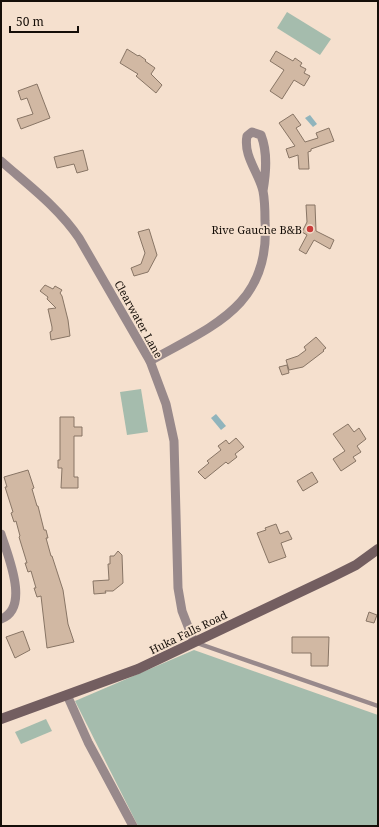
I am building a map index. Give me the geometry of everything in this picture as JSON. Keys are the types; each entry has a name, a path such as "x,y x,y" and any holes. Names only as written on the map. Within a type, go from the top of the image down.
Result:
{"street":[{"path":"150,361 218,323 240,305 256,280 264,259 266,234 263,191 266,168 261,135 252,132 247,136 246,142 250,160 263,191"},
{"name":"Clearwater Lane","path":"1,161 48,202 68,222 79,238 150,361 166,404 174,441 178,588 182,611 194,642"},
{"path":"1,534 17,593 15,604 10,612 1,619"},
{"name":"Huka Falls Road","path":"1,720 138,669 356,565 378,549"},
{"path":"67,695 88,742 133,826"}],"lane":[{"path":"194,642 378,706"}],"green space":[{"path":"287,12 331,39 320,55 277,28"},
{"path":"141,389 148,432 127,435 120,392"},
{"path":"194,650 378,715 378,826 138,826 75,701"},
{"path":"46,719 52,731 21,744 15,732"}],"water":[{"path":"310,115 317,124 313,127 305,118"},
{"path":"216,414 226,426 221,430 211,418"}],"building":[{"path":"127,49 138,56 139,55 155,68 151,74 162,85 156,93 136,76 138,74 120,63"},
{"path":"276,51 293,61 295,58 302,63 300,66 306,69 304,73 310,76 304,86 294,80 282,99 270,91 284,70 270,61"},
{"path":"37,84 50,118 21,129 17,119 33,114 27,98 21,100 18,91"},
{"path":"293,114 301,125 296,128 305,142 318,138 316,133 329,128 334,141 311,149 311,151 308,152 309,169 299,169 298,155 289,158 286,149 295,146 279,123"},
{"path":"83,150 88,170 77,173 74,164 57,168 54,157"},
{"path":"306,205 315,205 316,231 334,240 330,249 314,240 306,254 299,250 307,235 302,232 307,222"},
{"path":"149,229 157,255 148,272 134,276 131,268 141,264 145,253 138,232"},
{"path":"45,285 53,289 55,286 62,290 60,293 68,320 70,336 51,340 50,332 52,331 52,327 48,309 56,308 47,299 48,297 40,291"},
{"path":"316,337 326,348 323,350 324,351 303,367 289,370 286,360 298,356 306,350 304,347"},
{"path":"287,365 289,373 282,375 279,367"},
{"path":"60,417 74,417 74,427 82,427 82,436 74,436 74,477 78,477 78,488 61,488 62,468 58,468 58,460 60,460"},
{"path":"348,424 354,432 359,428 366,439 357,446 361,452 353,457 356,461 341,471 333,459 345,451 333,434"},
{"path":"236,438 244,447 235,454 237,457 228,464 226,462 205,479 198,472 209,463 207,461 221,450 218,446 226,440 229,444"},
{"path":"28,470 44,530 46,530 48,538 46,538 51,556 63,590 68,624 74,642 47,648 41,596 37,597 31,571 28,572 25,563 27,563 19,537 20,536 16,521 14,522 11,513 13,512 5,487 7,487 4,477"},
{"path":"312,472 318,482 303,491 297,481"},
{"path":"276,524 280,534 288,531 292,539 281,543 286,557 269,563 257,533"},
{"path":"118,551 122,555 123,583 113,591 105,591 106,593 94,594 93,581 109,580 108,564 110,564 110,556 114,556"},
{"path":"369,612 377,615 374,623 366,621"},
{"path":"23,631 30,650 15,658 6,637"},
{"path":"292,637 329,637 328,666 311,666 311,653 292,653"}],"place":[{"name":"Rive Gauche B&B","path":"310,229"}]}
